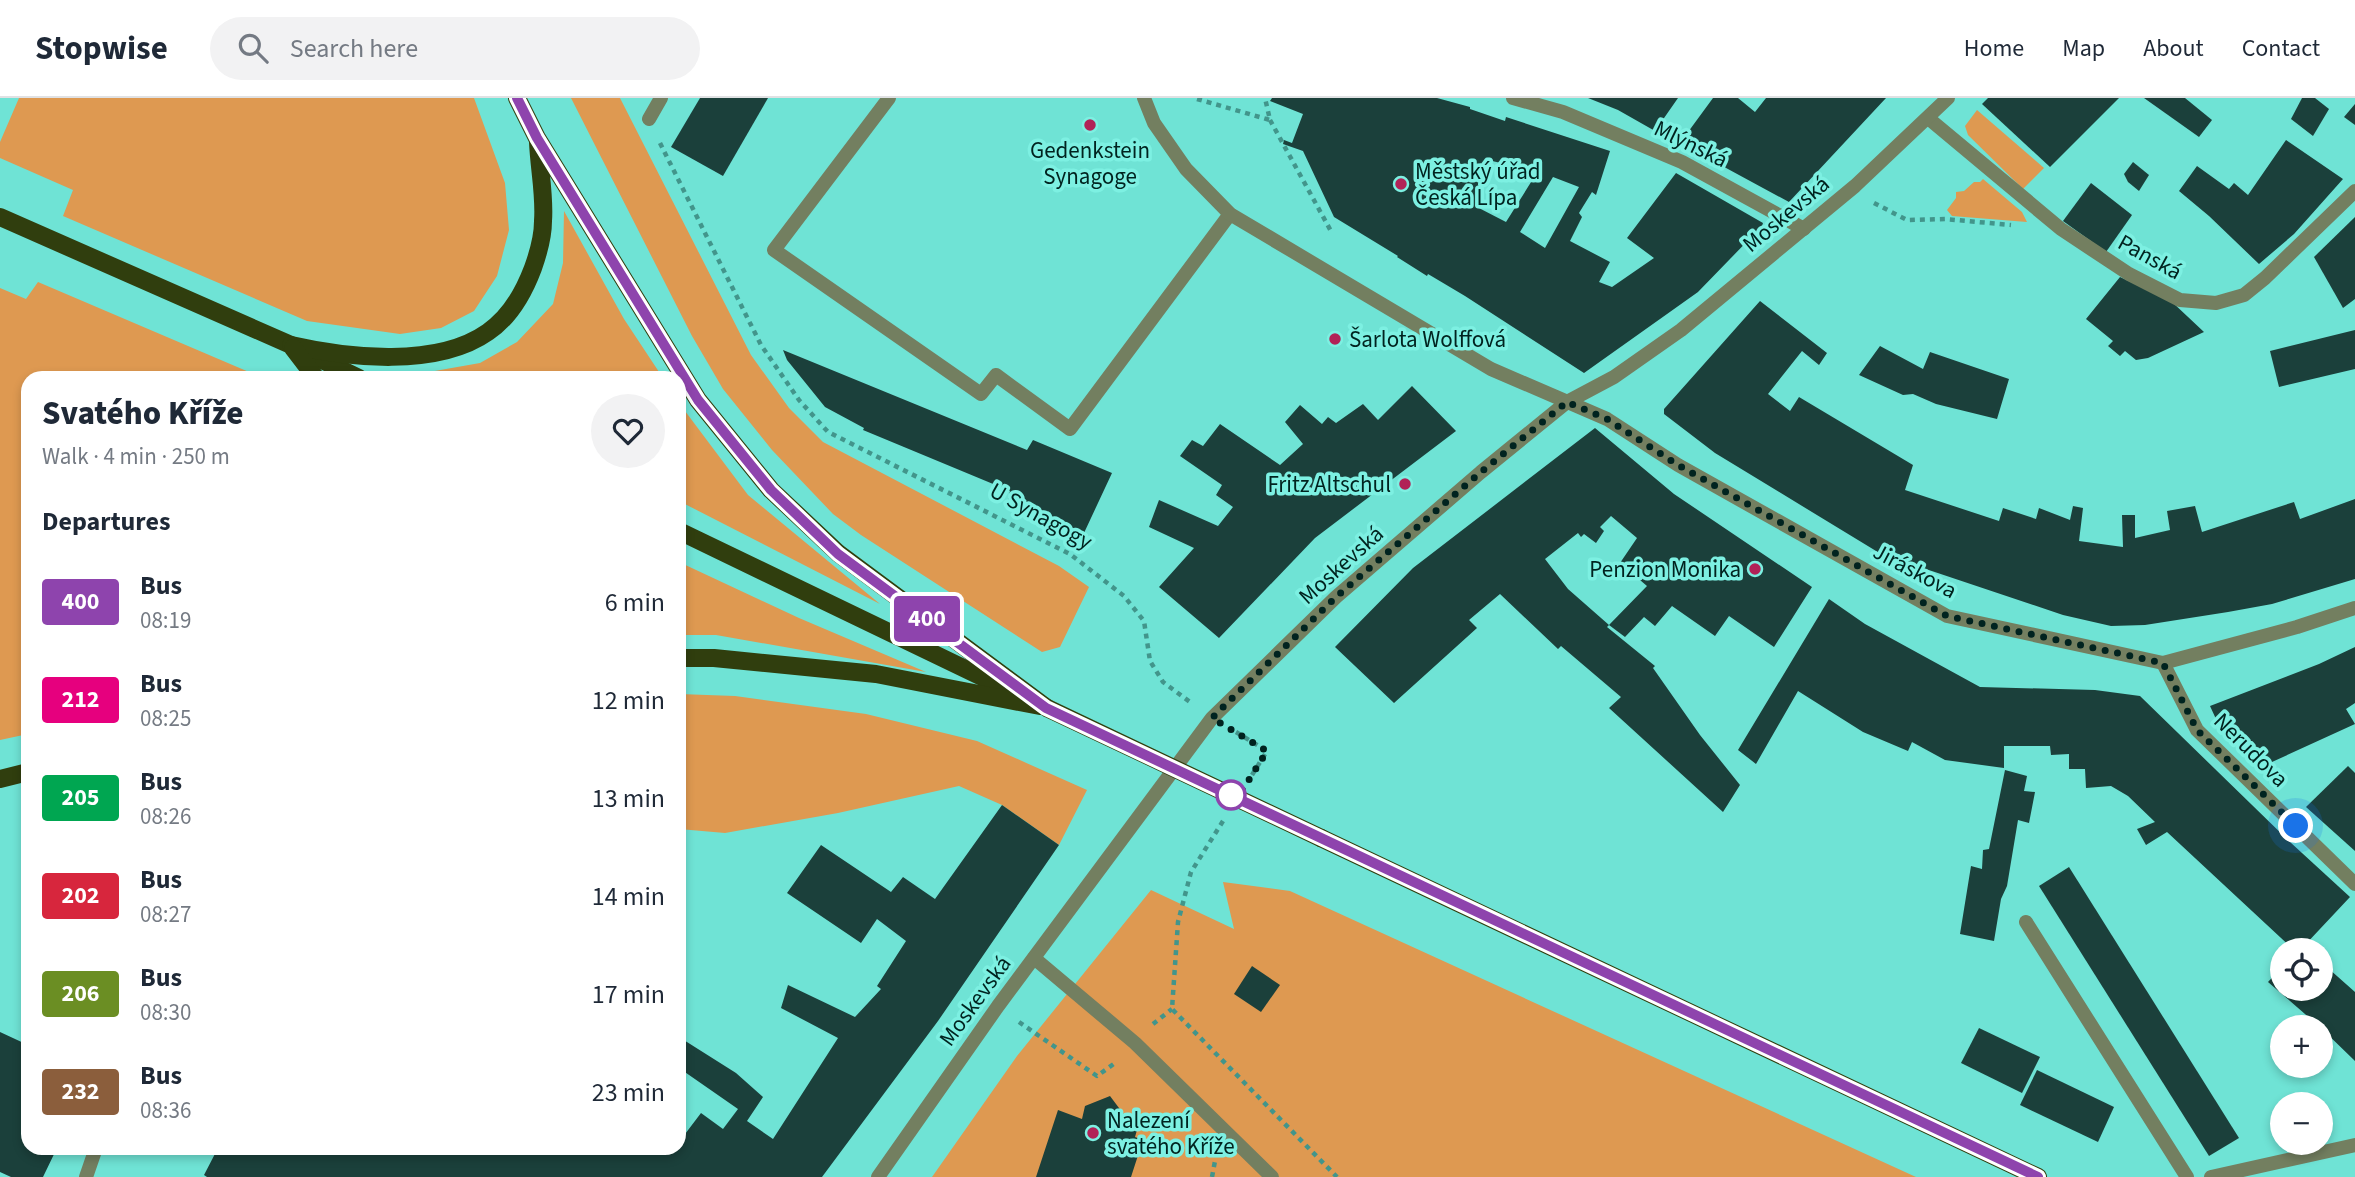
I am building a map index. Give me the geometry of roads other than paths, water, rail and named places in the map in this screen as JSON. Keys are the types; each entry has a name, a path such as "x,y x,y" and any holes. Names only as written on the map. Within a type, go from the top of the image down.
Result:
{"main road":[{"path":"517,98 537,138 680,371"},
{"path":"291,345 330,354 409,356 440,351 487,333 515,305 528,281 537,255 543,222 537,138"},
{"path":"0,217 345,371"},
{"path":"291,345 311,371"},
{"path":"686,380 698,400 771,490 838,554 1046,708"},
{"path":"686,534 1046,708 2038,1177"},
{"path":"686,658 714,657 876,674 1046,708"},
{"path":"0,779 21,774"}],"street":[{"path":"649,119 661,98"},
{"path":"889,98 774,250 981,394 996,375 1070,429 1230,214"},
{"path":"1144,98 1154,123 1186,169 1230,214 1492,369 1567,402"},
{"name":"Mlýnská","path":"1513,98 1563,112 1682,162 1804,229"},
{"name":"Moskevská","path":"878,1177 1034,958 1212,718 1336,597 1481,472 1567,402 1614,377 1681,330 1855,186 1948,98"},
{"name":"Panská","path":"1928,118 2061,229 2129,274 2180,300 2216,303 2244,295 2355,191"},
{"name":"Jiráskova","path":"1567,402 1607,419 1678,465 1947,616 2163,663 2297,627 2355,608"},
{"name":"Nerudova","path":"2163,663 2197,730 2355,884"},
{"path":"2026,922 2187,1177"},
{"path":"1034,958 1135,1043 1272,1177"},
{"path":"2211,1177 2355,1145"},
{"path":"86,1177 94,1155"}],"place":[{"name":"Gedenkstein Synagoge","path":"1090,125"},
{"name":"Městský úřad Česká Lípa","path":"1401,184"},
{"name":"Šarlota Wolffová","path":"1335,339"},
{"name":"Fritz Altschul","path":"1405,484"},
{"name":"Penzion Monika","path":"1755,569"},
{"name":"Nalezení svatého Kříže","path":"1093,1133"}]}
